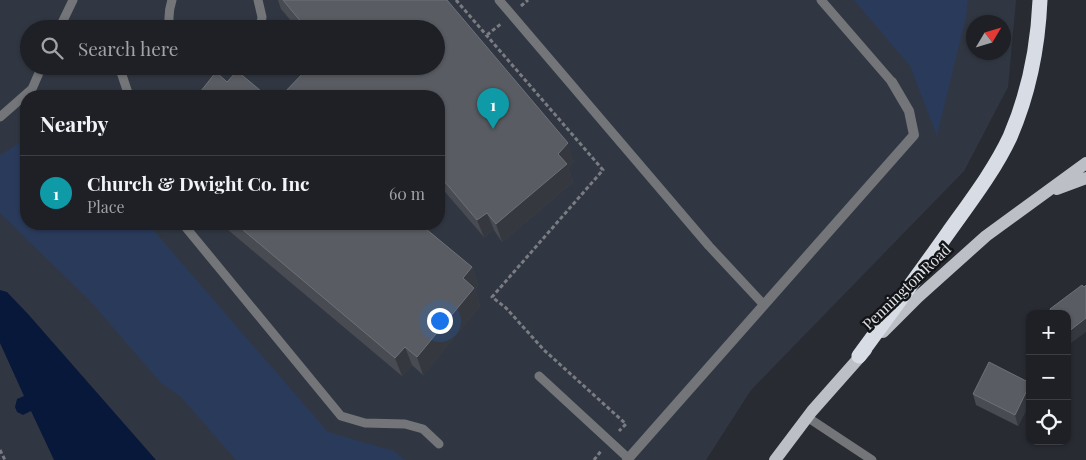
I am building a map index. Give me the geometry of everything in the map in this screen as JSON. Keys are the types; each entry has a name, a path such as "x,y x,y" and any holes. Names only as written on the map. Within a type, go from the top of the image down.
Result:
{"highway":[{"path":"860,356 982,186 1009,138 1020,112 1032,68 1037,42 1040,0"}],"main road":[{"name":"Pennington Road","path":"775,460 807,417 860,356 918,296 979,242 1086,163"},
{"path":"1042,194 1086,178"}],"street":[{"path":"628,459 914,135 909,111 892,82"}],"lane":[{"path":"64,20 73,0"},
{"path":"161,0 171,3 168,20"},
{"path":"258,0 262,20"},
{"path":"499,0 709,246 764,305"},
{"path":"821,0 892,82"},
{"path":"31,90 38,75"},
{"path":"122,75 127,90"},
{"path":"0,117 20,100"},
{"path":"188,230 341,416 365,424 405,424 423,429 439,444"},
{"path":"539,376 628,459"},
{"path":"807,417 872,460"}],"path":[{"path":"456,0 603,170 492,297 506,308 544,350 626,424 594,460"},
{"path":"521,6 528,0"},
{"path":"487,35 503,22"},
{"path":"0,450 5,460"}],"shaded area":[{"path":"0,0 1016,0 1011,54 1011,15 966,15 966,60 1010,60 1008,87 964,171 751,390 706,460 0,460"},
{"path":"854,0 968,0 966,16 937,136 910,66"},
{"path":"20,143 20,230 153,230 327,431 394,451 405,460 236,460 180,396 161,383 92,303 0,213 0,155"},
{"path":"0,290 7,292 28,314 156,460 54,460 31,411 23,415 17,412 15,407 17,399 24,396 0,343"}],"building":[{"path":"283,0 447,0 568,143 558,154 567,164 496,224 487,213 477,220 445,182 445,90 287,90 301,75 445,75 445,20 300,20"},
{"path":"214,75 219,75 227,82 233,75 242,75 260,90 202,90"},
{"path":"243,230 427,230 472,267 463,278 474,288 417,357 405,347 395,358"},
{"path":"1082,285 1084,287 1086,285 1086,318 1071,330 1071,310 1050,309"},
{"path":"989,362 1026,381 1026,392 1015,415 973,394"}],"place":[{"name":"Church & Dwight Co. Inc","path":"493,129"}]}
